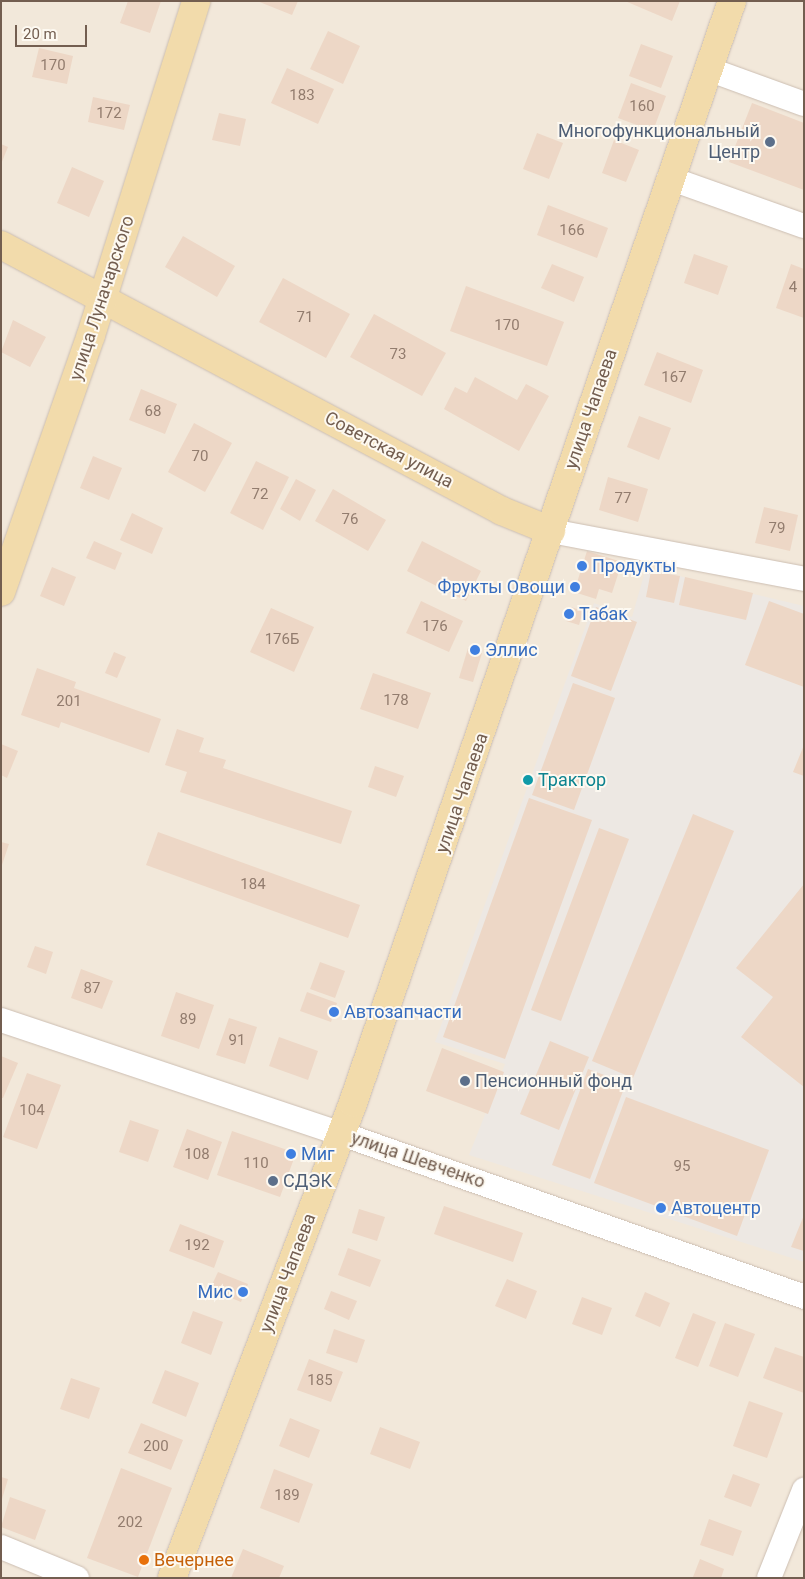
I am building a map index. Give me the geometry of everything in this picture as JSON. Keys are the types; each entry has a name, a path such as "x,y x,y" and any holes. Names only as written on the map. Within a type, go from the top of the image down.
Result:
{"main road":[{"name":"улица Луначарского","path":"1,592 104,298 196,1"},
{"name":"улица Чапаева","path":"172,1578 342,1134 732,1"},
{"name":"Советская улица","path":"1,245 502,511 551,531"}],"street":[{"path":"708,69 804,104"},
{"path":"670,178 804,226"},
{"name":"Советская улица","path":"551,531 804,579"},
{"name":"улица Шевченко","path":"1,1020 342,1134 804,1297"},
{"path":"769,1578 804,1490"},
{"path":"1,1547 77,1578"}],"shaded area":[{"path":"1,1 804,1 804,1578 1,1578"},
{"path":"646,568 804,606 804,1262 469,1155 505,1064 435,1042 594,603 632,617"}],"building":[{"path":"128,1 161,1 150,33 120,23"},
{"path":"257,1 298,1 292,15"},
{"path":"625,1 680,1 672,21"},
{"path":"328,31 360,46 343,84 310,69"},
{"path":"641,44 673,56 661,88 629,76"},
{"path":"39,48 73,56 67,84 32,77"},
{"path":"287,68 334,89 318,124 271,103"},
{"path":"631,83 666,96 653,131 618,118"},
{"path":"93,97 130,105 124,130 88,122"},
{"name":"Многофункциональный Центр","path":"752,103 804,123 804,190 729,162"},
{"path":"219,113 246,119 240,146 212,140"},
{"path":"537,133 563,143 549,179 523,169"},
{"path":"614,140 639,150 626,182 602,173"},
{"path":"1,144 8,147 1,164"},
{"path":"72,167 104,181 89,217 57,203"},
{"path":"548,205 608,228 597,258 537,235"},
{"path":"183,236 235,266 217,297 165,267"},
{"path":"694,254 728,266 718,295 684,283"},
{"path":"552,264 584,277 574,302 541,288"},
{"path":"791,264 804,269 804,318 776,308"},
{"path":"283,278 350,314 326,358 259,322"},
{"path":"466,286 564,322 547,366 450,331"},
{"path":"374,314 446,353 422,396 350,357"},
{"path":"13,320 46,337 30,367 1,352"},
{"path":"657,352 703,370 691,403 644,385"},
{"path":"475,377 517,400 526,384 549,396 519,451 444,409 455,387 467,393"},
{"path":"141,389 177,404 165,434 129,420"},
{"path":"639,416 671,428 659,460 627,447"},
{"path":"194,423 232,443 205,492 168,472"},
{"path":"93,456 122,468 109,500 80,488"},
{"path":"256,461 289,477 263,530 230,513"},
{"path":"608,477 648,489 638,522 599,510"},
{"path":"296,479 316,490 300,521 280,509"},
{"path":"333,489 386,520 368,551 315,521"},
{"path":"764,507 798,515 790,551 755,543"},
{"path":"132,513 163,528 152,554 120,540"},
{"path":"94,541 122,553 115,570 86,558"},
{"path":"422,541 481,571 466,601 407,571"},
{"path":"587,551 622,562 612,593 599,589 596,599 574,592"},
{"path":"52,567 76,577 64,606 40,596"},
{"path":"651,571 680,576 674,603 646,597"},
{"path":"685,577 753,593 746,620 679,605"},
{"path":"421,601 463,621 449,652 406,633"},
{"path":"769,601 804,614 804,687 745,665"},
{"path":"571,607 583,611 579,625 566,621"},
{"path":"596,607 637,622 611,691 571,676"},
{"path":"271,608 314,627 294,672 250,652"},
{"path":"468,648 482,653 473,682 459,678"},
{"path":"114,652 126,657 117,678 105,673"},
{"path":"37,668 76,682 74,688 161,719 149,753 61,722 59,728 21,715"},
{"path":"373,673 431,693 418,729 360,709"},
{"path":"573,683 615,698 574,810 532,795"},
{"path":"177,729 204,738 199,752 226,760 223,768 352,811 341,844 180,792 187,772 165,765"},
{"path":"1,744 18,751 7,778 1,775"},
{"path":"804,745 804,776 793,772"},
{"path":"375,766 404,776 396,797 368,787"},
{"path":"529,798 592,820 505,1059 443,1037"},
{"path":"693,814 734,831 633,1078 592,1061"},
{"path":"599,828 629,839 561,1021 531,1010"},
{"path":"158,832 360,905 348,938 146,865"},
{"path":"1,842 9,844 2,865 1,865"},
{"path":"804,884 804,1087 741,1037 773,997 736,968"},
{"path":"35,946 53,952 46,974 27,967"},
{"path":"320,962 345,971 335,998 310,989"},
{"path":"81,969 113,981 102,1009 71,998"},
{"path":"176,992 214,1005 199,1049 161,1036"},
{"path":"307,992 337,1003 331,1022 300,1011"},
{"path":"229,1018 257,1027 245,1064 216,1055"},
{"path":"279,1037 318,1051 308,1080 269,1066"},
{"path":"550,1041 589,1057 559,1130 520,1114"},
{"name":"Пенсионный фонд","path":"442,1048 504,1072 488,1114 426,1091"},
{"path":"1,1056 18,1063 3,1098 1,1098"},
{"path":"588,1069 626,1083 590,1179 552,1165"},
{"path":"27,1073 61,1085 37,1149 3,1137"},
{"path":"626,1097 769,1150 737,1236 594,1183"},
{"path":"130,1120 159,1130 148,1162 119,1152"},
{"path":"187,1129 222,1142 208,1180 173,1167"},
{"path":"232,1131 296,1153 280,1197 217,1175"},
{"path":"444,1206 523,1233 513,1262 434,1234"},
{"path":"359,1209 385,1217 377,1241 352,1233"},
{"path":"804,1215 804,1251 791,1247"},
{"path":"180,1224 224,1241 214,1268 169,1251"},
{"path":"348,1248 381,1260 370,1287 338,1275"},
{"path":"218,1272 248,1284 241,1302 210,1289"},
{"path":"507,1279 537,1291 526,1319 495,1306"},
{"path":"331,1291 357,1301 349,1320 324,1309"},
{"path":"645,1292 670,1303 660,1327 635,1316"},
{"path":"582,1297 612,1308 602,1335 572,1324"},
{"path":"193,1311 223,1322 211,1355 181,1343"},
{"path":"693,1313 716,1322 698,1367 675,1358"},
{"path":"725,1323 755,1334 738,1377 709,1366"},
{"path":"334,1329 365,1340 357,1363 326,1353"},
{"path":"775,1347 804,1357 804,1393 763,1378"},
{"path":"309,1359 343,1372 331,1402 297,1390"},
{"path":"165,1370 199,1383 186,1417 152,1403"},
{"path":"71,1378 100,1388 89,1419 60,1409"},
{"path":"749,1401 783,1413 767,1458 733,1446"},
{"path":"290,1418 320,1430 309,1458 279,1446"},
{"path":"141,1423 183,1440 171,1470 128,1453"},
{"path":"380,1427 420,1442 410,1469 370,1454"},
{"path":"121,1468 172,1488 138,1577 87,1558"},
{"path":"274,1469 313,1484 299,1523 260,1508"},
{"path":"733,1474 760,1484 751,1507 724,1497"},
{"path":"1,1477 8,1479 2,1499 1,1499"},
{"path":"10,1497 46,1510 35,1540 1,1527"},
{"path":"709,1519 742,1531 733,1556 700,1545"},
{"path":"243,1549 284,1566 279,1578 231,1578"},
{"path":"700,1559 724,1569 721,1578 693,1577"}],"place":[{"name":"Многофункциональный Центр","path":"770,142"},
{"name":"Продукты","path":"582,566"},
{"name":"Фрукты Овощи","path":"575,587"},
{"name":"Табак","path":"569,614"},
{"name":"Эллис","path":"475,650"},
{"name":"Трактор","path":"528,780"},
{"name":"Автозапчасти","path":"334,1012"},
{"name":"Пенсионный фонд","path":"465,1081"},
{"name":"Миг","path":"291,1154"},
{"name":"СДЭК","path":"273,1181"},
{"name":"Автоцентр","path":"661,1208"},
{"name":"Мис","path":"243,1292"},
{"name":"Вечернее","path":"144,1560"}]}
